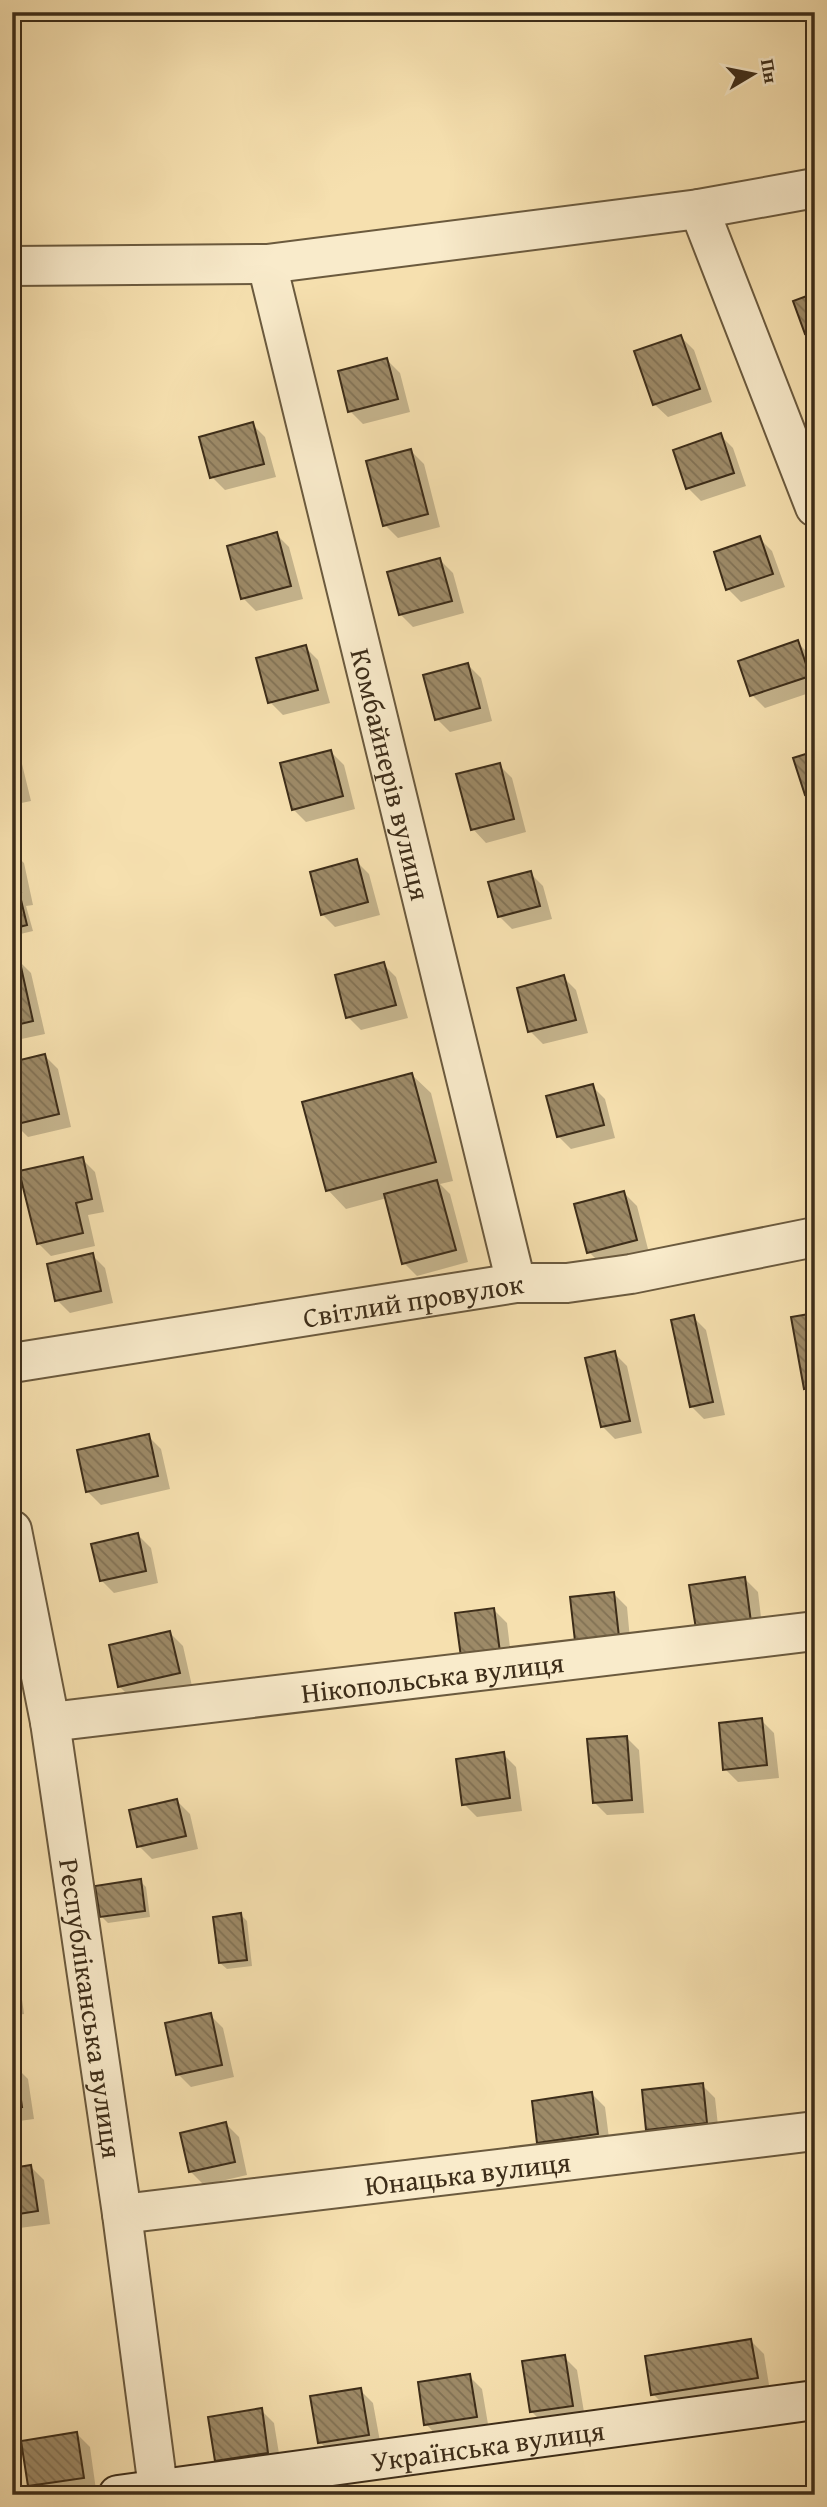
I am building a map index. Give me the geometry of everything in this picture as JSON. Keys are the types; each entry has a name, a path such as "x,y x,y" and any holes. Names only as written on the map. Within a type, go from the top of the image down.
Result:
{"street":[{"path":"12,266 267,264 699,209 815,188"},
{"path":"699,209 815,507"},
{"name":"Комбайнерів вулиця","path":"267,264 516,1283"},
{"name":"Світлий провулок","path":"12,1363 516,1283 566,1283 631,1274 815,1237"},
{"name":"Республіканська вулиця","path":"12,1530 50,1722 122,2214 158,2488"},
{"name":"Нікопольська вулиця","path":"50,1722 815,1631"},
{"name":"Юнацька вулиця","path":"122,2214 815,2131"},
{"name":"Українська вулиця","path":"118,2495 815,2400"}],"building":[{"path":"815,293 815,331 805,334 793,301"},
{"path":"681,335 700,389 653,405 634,351"},
{"path":"387,358 398,399 348,412 338,371"},
{"path":"253,422 264,464 210,478 199,437"},
{"path":"721,433 734,473 686,489 673,450"},
{"path":"411,449 428,514 383,526 366,461"},
{"path":"277,532 291,586 241,599 227,546"},
{"path":"760,536 773,574 726,590 714,552"},
{"path":"440,558 452,601 399,615 387,572"},
{"path":"798,640 810,676 750,696 738,661"},
{"path":"306,645 318,690 268,703 256,658"},
{"path":"468,663 480,708 435,720 423,675"},
{"path":"331,750 343,796 292,810 280,763"},
{"path":"815,751 815,792 805,795 793,758"},
{"path":"12,759 19,788 12,789"},
{"path":"500,763 514,819 471,830 456,774"},
{"path":"12,852 21,892 12,894"},
{"path":"357,859 368,902 321,915 310,872"},
{"path":"531,871 540,906 498,917 488,882"},
{"path":"21,900 27,925 12,929 12,902"},
{"path":"19,958 33,1021 12,1026 12,959"},
{"path":"384,962 396,1005 346,1018 335,975"},
{"path":"564,975 576,1020 528,1032 517,988"},
{"path":"45,1054 59,1114 13,1125 12,1062"},
{"path":"412,1073 436,1162 326,1191 302,1102"},
{"path":"593,1084 604,1125 557,1137 546,1096"},
{"path":"83,1157 92,1199 76,1203 83,1233 37,1244 19,1171"},
{"path":"437,1180 456,1250 402,1264 384,1194"},
{"path":"624,1191 637,1240 587,1253 574,1204"},
{"path":"93,1253 101,1291 55,1301 47,1264"},
{"path":"815,1313 815,1387 804,1389 791,1317"},
{"path":"694,1315 713,1402 690,1407 671,1320"},
{"path":"615,1351 630,1421 601,1427 585,1358"},
{"path":"149,1434 158,1476 86,1492 77,1450"},
{"path":"138,1533 146,1571 100,1581 91,1544"},
{"path":"745,1577 751,1622 696,1629 689,1585"},
{"path":"614,1592 619,1637 575,1641 570,1597"},
{"path":"494,1608 500,1652 461,1657 455,1613"},
{"path":"170,1631 180,1673 118,1687 109,1645"},
{"path":"762,1718 767,1765 723,1770 719,1723"},
{"path":"627,1736 632,1800 593,1803 587,1739"},
{"path":"504,1752 510,1798 462,1805 456,1759"},
{"path":"177,1799 186,1836 137,1847 129,1810"},
{"path":"141,1879 145,1911 100,1917 95,1886"},
{"path":"241,1913 247,1960 219,1963 213,1917"},
{"path":"211,2013 222,2065 176,2075 165,2023"},
{"path":"12,2064 16,2064 22,2107 12,2108"},
{"path":"703,2083 707,2123 646,2130 642,2090"},
{"path":"592,2092 598,2134 537,2143 532,2101"},
{"path":"226,2122 235,2162 189,2172 180,2133"},
{"path":"31,2165 38,2211 12,2215 12,2168"},
{"path":"751,2339 758,2378 651,2395 645,2356"},
{"path":"565,2355 573,2406 530,2412 522,2361"},
{"path":"470,2374 477,2417 424,2425 418,2382"},
{"path":"361,2388 369,2435 318,2443 310,2396"},
{"path":"262,2408 268,2453 215,2461 208,2417"},
{"path":"77,2432 84,2478 28,2486 21,2441"}]}
